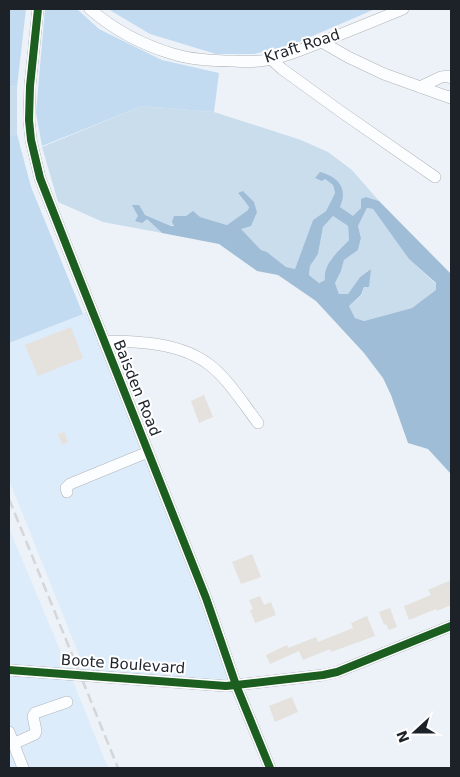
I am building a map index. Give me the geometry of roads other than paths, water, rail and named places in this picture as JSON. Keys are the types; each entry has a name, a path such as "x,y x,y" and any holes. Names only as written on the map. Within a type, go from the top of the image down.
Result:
{"street":[{"name":"Baisden Road","path":"38,9 29,104 34,157 46,196 206,598 236,685 270,768"},
{"name":"Kraft Road","path":"90,9 100,18 121,31 150,46 202,60 248,62 271,59 322,42 403,9"},
{"path":"322,42 384,74 451,98 451,96"},
{"path":"271,59 340,111 435,177"},
{"path":"420,87 441,77 450,76 451,78"},
{"path":"104,342 114,340 156,344 182,350 197,356 207,362 224,378 258,424"},
{"path":"67,492 66,488 70,484 148,452"},
{"name":"Boote Boulevard","path":"9,670 226,686 337,672 451,626"},
{"path":"13,744 35,734 33,716 35,713 67,702"},
{"path":"9,732 23,768"}],"railway":[{"path":"9,499 118,768"}]}
